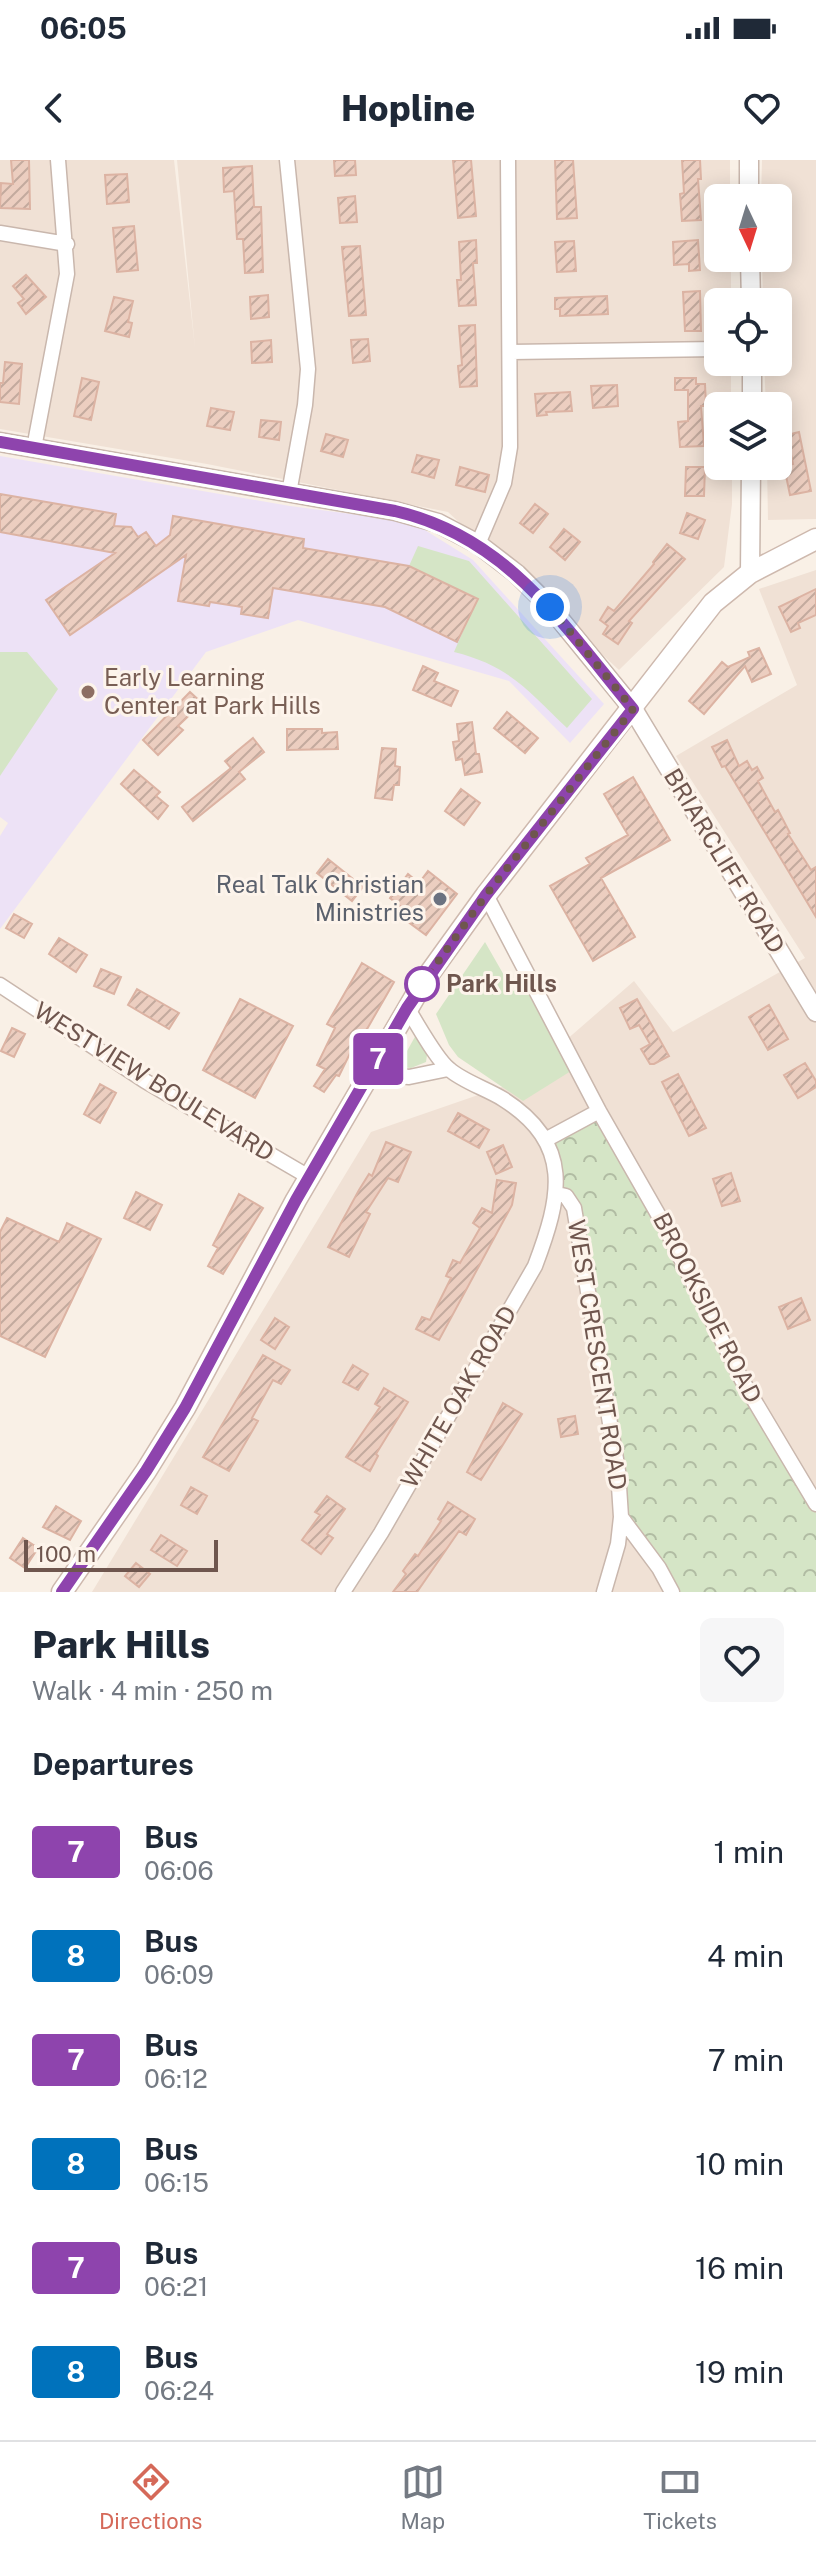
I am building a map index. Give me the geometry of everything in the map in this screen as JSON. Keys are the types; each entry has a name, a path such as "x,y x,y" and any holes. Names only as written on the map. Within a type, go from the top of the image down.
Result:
{"main road":[{"path":"62,1592 146,1471 185,1408 309,1177 407,1008 486,895 713,603 750,573 816,539"}],"street":[{"path":"34,448 65,293 67,244 58,160"},
{"path":"287,160 308,369 305,405 289,493"},
{"path":"478,544 504,483 509,459 508,160"},
{"path":"749,160 749,184"},
{"path":"0,233 67,244"},
{"path":"511,352 704,349"},
{"name":"BRIARCLIFF ROAD","path":"0,442 417,516 478,544 540,595 633,709 816,1012"},
{"path":"750,573 751,480"},
{"name":"BROOKSIDE ROAD","path":"486,895 599,1111 663,1223 742,1380 816,1504"},
{"name":"WESTVIEW BOULEVARD","path":"0,985 145,1081 309,1177"},
{"path":"407,1008 448,1069 505,1100 547,1139 599,1111"},
{"path":"370,1073 409,1077 448,1069"},
{"name":"WEST CRESCENT ROAD","path":"547,1139 554,1159 557,1194 566,1196 574,1208 618,1471 621,1517 659,1568 672,1592"},
{"name":"WHITE OAK ROAD","path":"343,1592 381,1533 535,1266 557,1194"},
{"path":"604,1592 618,1544 621,1517"}],"shaded area":[{"path":"0,160 174,160 195,348 177,160 730,160 730,184 704,184 704,272 731,272 731,288 704,288 704,376 731,376 731,392 704,392 704,480 732,480 724,567 619,670 448,512 207,464 0,429"},
{"path":"762,160 816,160 816,519 768,520 767,480 792,480 792,392 765,392 765,376 792,376 792,288 763,288 762,272 792,272 792,184 761,184"},
{"name":"Early Learning Center at Park Hills","path":"0,456 290,506 412,522 473,560 604,704 570,743 509,681 298,620 206,652 0,929 0,836 8,823 0,817"},
{"name":"Park Hills","path":"816,570 816,1592 92,1592 371,1132 519,1081 634,981 673,1032 805,958 676,756 797,685 759,589"}],"green space":[{"path":"418,546 469,561 592,699 567,728 504,672 454,652 477,599 409,566"},
{"path":"0,652 27,652 58,689 0,776"},
{"path":"485,942 513,991 524,986 571,1071 523,1101 458,1057 449,1045 436,1014"},
{"path":"416,1035 427,1055 426,1062 411,1068 398,1067"},
{"path":"599,1111 816,1505 816,1592 666,1592 621,1517 574,1208 557,1194 547,1139"}],"building":[{"path":"11,160 29,160 30,209 0,208 1,183 13,184"},
{"path":"334,160 355,160 356,175 335,176"},
{"path":"453,160 471,160 476,216 458,218"},
{"path":"555,160 573,160 577,218 557,219"},
{"path":"682,160 700,160 701,220 682,221"},
{"path":"252,166 254,207 261,207 263,272 245,273 243,239 237,239 234,191 224,192 223,168"},
{"path":"127,174 129,202 107,204 105,175"},
{"path":"355,196 357,222 340,223 338,198"},
{"path":"134,226 138,270 117,272 113,228"},
{"path":"476,240 477,263 473,263 476,305 459,306 459,242"},
{"path":"698,240 700,270 689,271 689,264 674,265 673,242"},
{"path":"574,241 576,271 557,272 555,242"},
{"path":"360,246 366,315 349,316 342,247"},
{"path":"26,275 46,297 26,314 18,303 24,299 13,286"},
{"path":"700,291 701,331 685,331 683,292"},
{"path":"268,295 269,317 251,319 250,297"},
{"path":"607,296 608,314 560,316 560,309 555,309 555,298"},
{"path":"114,297 133,301 128,322 132,323 129,337 105,331"},
{"path":"475,325 477,386 460,387 459,326"},
{"path":"368,339 370,361 353,363 351,340"},
{"path":"271,340 272,362 252,363 251,342"},
{"path":"5,362 22,364 19,404 0,402"},
{"path":"82,378 99,382 91,420 74,416"},
{"path":"675,378 696,378 696,384 705,384 704,406 701,406 704,446 680,447 678,422 688,421 688,390 675,390"},
{"path":"617,385 618,406 593,408 591,386"},
{"path":"570,392 572,411 546,412 547,415 537,416 535,394"},
{"path":"211,408 234,412 230,430 207,426"},
{"path":"261,420 281,422 279,440 259,437"},
{"path":"799,432 811,491 790,495 787,480 792,480 792,434"},
{"path":"326,434 348,440 343,457 321,451"},
{"path":"417,455 439,460 434,478 412,472"},
{"path":"460,467 489,475 485,492 456,485"},
{"path":"686,467 704,467 704,496 685,496"},
{"path":"0,494 116,514 114,526 131,527 138,537 146,532 156,546 170,535 173,516 304,539 303,548 409,566 478,599 457,642 385,607 273,588 268,618 241,614 242,607 178,601 186,555 70,635 46,600 115,553 0,532"},
{"path":"535,504 548,514 533,533 520,523"},
{"path":"687,513 705,520 698,539 680,533"},
{"path":"564,529 580,542 565,560 550,547"},
{"path":"667,544 685,559 629,621 632,623 618,644 603,634 608,626 600,620 608,607 614,611"},
{"path":"816,589 816,615 798,623 800,628 791,632 779,607"},
{"path":"759,648 771,674 752,682 745,666 704,714 689,701 722,662 728,667 750,657 748,652"},
{"path":"423,666 438,673 434,681 458,691 451,706 413,690"},
{"path":"190,692 202,703 178,726 183,730 158,755 143,740"},
{"path":"507,712 538,738 525,753 494,728"},
{"path":"472,722 482,772 465,775 462,759 456,760 453,742 459,741 457,724"},
{"path":"287,729 337,732 338,749 287,750"},
{"path":"253,738 264,752 239,772 245,779 193,821 182,807 231,768 225,761"},
{"path":"727,740 739,766 747,761 752,770 757,767 763,778 758,781 775,812 778,810 788,834 811,870 816,867 816,917 725,766 722,767 712,747"},
{"path":"382,748 396,749 395,766 400,767 399,785 394,785 392,800 375,798"},
{"path":"134,770 160,792 156,796 168,806 158,819 121,784"},
{"path":"633,777 670,840 601,878 635,937 593,961 550,886 590,864 586,858 628,835 604,794"},
{"path":"461,789 480,803 464,825 445,811"},
{"path":"328,859 363,887 352,901 317,873"},
{"path":"428,871 457,894 426,935 396,913 401,907 390,898 408,874 419,883"},
{"path":"14,914 32,924 24,938 6,928"},
{"path":"59,938 87,955 76,972 49,954"},
{"path":"362,963 394,982 359,1043 356,1041 339,1076 336,1075 324,1092 314,1086 325,1069 317,1065 335,1028 327,1024"},
{"path":"101,969 121,977 114,994 94,986"},
{"path":"137,989 179,1013 169,1029 128,1005"},
{"path":"240,999 293,1026 255,1098 203,1070"},
{"path":"637,999 669,1056 654,1064 650,1064 641,1049 650,1044 639,1025 630,1029 620,1008"},
{"path":"769,1005 788,1039 768,1050 749,1017"},
{"path":"12,1028 25,1034 14,1057 1,1051"},
{"path":"805,1063 816,1081 816,1087 798,1098 784,1075"},
{"path":"678,1074 706,1128 689,1136 662,1082"},
{"path":"100,1084 116,1093 100,1123 84,1114"},
{"path":"458,1113 489,1130 479,1148 448,1131"},
{"path":"386,1142 411,1152 398,1182 388,1178 366,1212 370,1214 349,1257 328,1247 359,1190 369,1174 372,1176"},
{"path":"503,1145 512,1167 496,1174 487,1152"},
{"path":"731,1173 740,1201 722,1206 713,1179"},
{"path":"497,1180 516,1183 512,1205 439,1340 416,1329 422,1317 430,1320 451,1278 446,1276 453,1260 460,1263 480,1228 473,1223 482,1208 492,1213"},
{"path":"136,1192 162,1205 150,1230 124,1218"},
{"path":"239,1194 263,1208 223,1274 208,1266 218,1248 213,1245"},
{"path":"7,1218 59,1242 67,1223 101,1239 45,1357 0,1336 0,1232"},
{"path":"801,1298 810,1320 788,1329 779,1307"},
{"path":"275,1318 289,1327 275,1349 261,1340"},
{"path":"263,1355 290,1370 281,1384 273,1380 252,1418 258,1421 229,1471 203,1457"},
{"path":"353,1365 368,1374 358,1390 343,1382"},
{"path":"384,1388 408,1402 376,1454 378,1456 370,1471 346,1457 380,1407 375,1404"},
{"path":"503,1403 522,1414 481,1480 467,1472"},
{"path":"575,1416 578,1434 561,1437 558,1419"},
{"path":"191,1487 207,1496 197,1514 181,1505"},
{"path":"327,1496 345,1509 327,1534 333,1538 321,1554 302,1540 320,1515 315,1512"},
{"path":"448,1502 475,1519 466,1535 459,1531 417,1592 393,1592 406,1574 403,1571 415,1554 418,1556 441,1521 438,1519"},
{"path":"56,1506 81,1521 70,1540 43,1527"},
{"path":"161,1535 187,1551 177,1566 151,1550"},
{"path":"23,1538 38,1548 25,1568 10,1558"},
{"path":"136,1563 150,1574 139,1587 125,1576"}],"bus line":[{"name":"7","path":"0,442 395,511 438,523 478,544 540,595 633,709 486,895 407,1008 296,1200 185,1408 146,1471 62,1592"}],"place":[{"name":"Early Learning Center at Park Hills","path":"88,692"},
{"name":"Real Talk Christian Ministries","path":"440,899"},
{"name":"Park Hills","path":"422,984"}],"route":[{"path":"422,984 486,895 633,709 550,607"}]}
